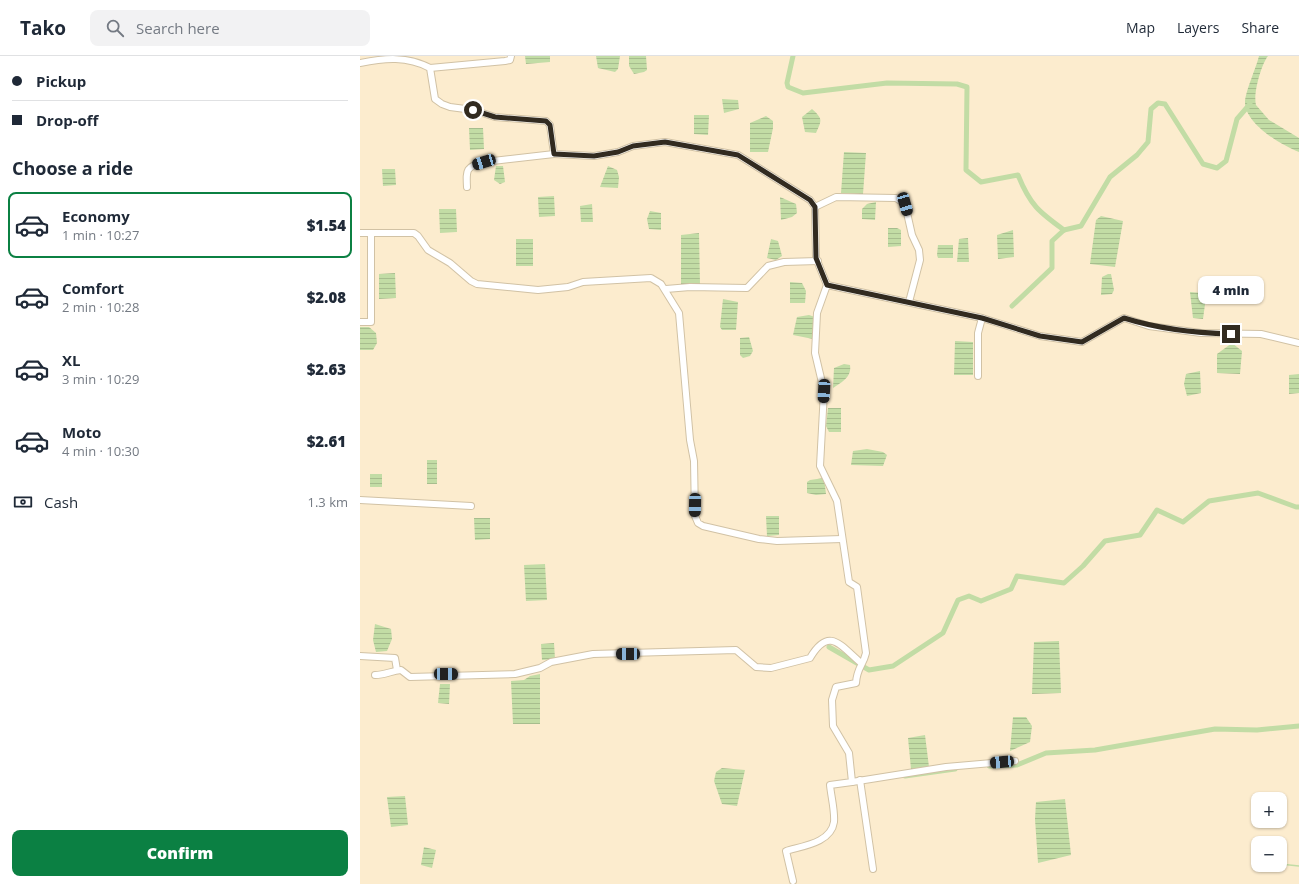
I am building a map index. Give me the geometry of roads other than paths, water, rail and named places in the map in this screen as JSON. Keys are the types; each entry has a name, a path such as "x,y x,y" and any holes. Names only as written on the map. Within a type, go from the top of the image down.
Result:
{"street":[{"path":"360,63 386,58 406,59 418,61 430,68 505,61 510,60 511,56"},
{"path":"430,68 435,99 442,104 473,110 495,117 546,121 550,125 554,154"},
{"path":"467,187 466,173 468,169 473,165 484,162 554,154 594,156 618,152 633,146 665,142 738,155 810,200 815,207 818,261 827,285 817,313 815,353 824,391 820,466 837,501 849,582 857,587 866,653 857,672 856,683 836,687 832,700 833,726 842,744 849,753 852,782"},
{"path":"815,207 836,197 896,198 905,204 912,235 920,255 909,302"},
{"path":"360,233 414,233 428,250 450,263 471,281 477,284 538,290 568,287 583,282 651,278 666,289 679,313 683,370 695,468 695,516 698,523 703,526 777,542 842,539"},
{"path":"360,322 370,322 371,233"},
{"path":"666,289 690,287 747,288 768,266 784,262 818,261"},
{"path":"827,285 982,318 1040,336 1082,342 1124,318 1149,326 1201,333 1261,334 1299,343"},
{"path":"978,376 978,333 982,318"},
{"path":"360,500 471,506"},
{"path":"375,674 385,675 390,671 401,670 410,677 515,674 540,668 551,662 593,654 736,650 756,667 771,668 810,658 817,646 828,640 834,641 862,663"},
{"path":"360,656 395,658 397,670"},
{"path":"793,881 786,851 818,842 829,834 834,822 830,785 946,767 1015,761"},
{"path":"860,780 873,869"}],"waterway":[{"path":"793,56 787,83 788,87 803,93 887,83 957,84 967,87 966,170 981,182 1018,175 1027,194 1036,207 1064,230"},
{"path":"1012,306 1052,268 1052,241 1064,230 1081,226 1110,177 1137,155 1148,142 1151,109 1158,103 1165,104 1203,164 1217,168 1226,161 1237,119 1250,104"},
{"path":"829,647 869,670 893,666 943,633 958,600 969,596 981,601 1011,589 1017,576 1064,583 1083,566 1105,541 1140,535 1157,510 1183,522 1209,501 1258,493 1299,507"},
{"path":"989,766 1017,765 1046,753 1095,750 1215,729 1257,730 1299,726"},
{"path":"905,776 955,769"},
{"path":"1287,865 1299,866"}]}
